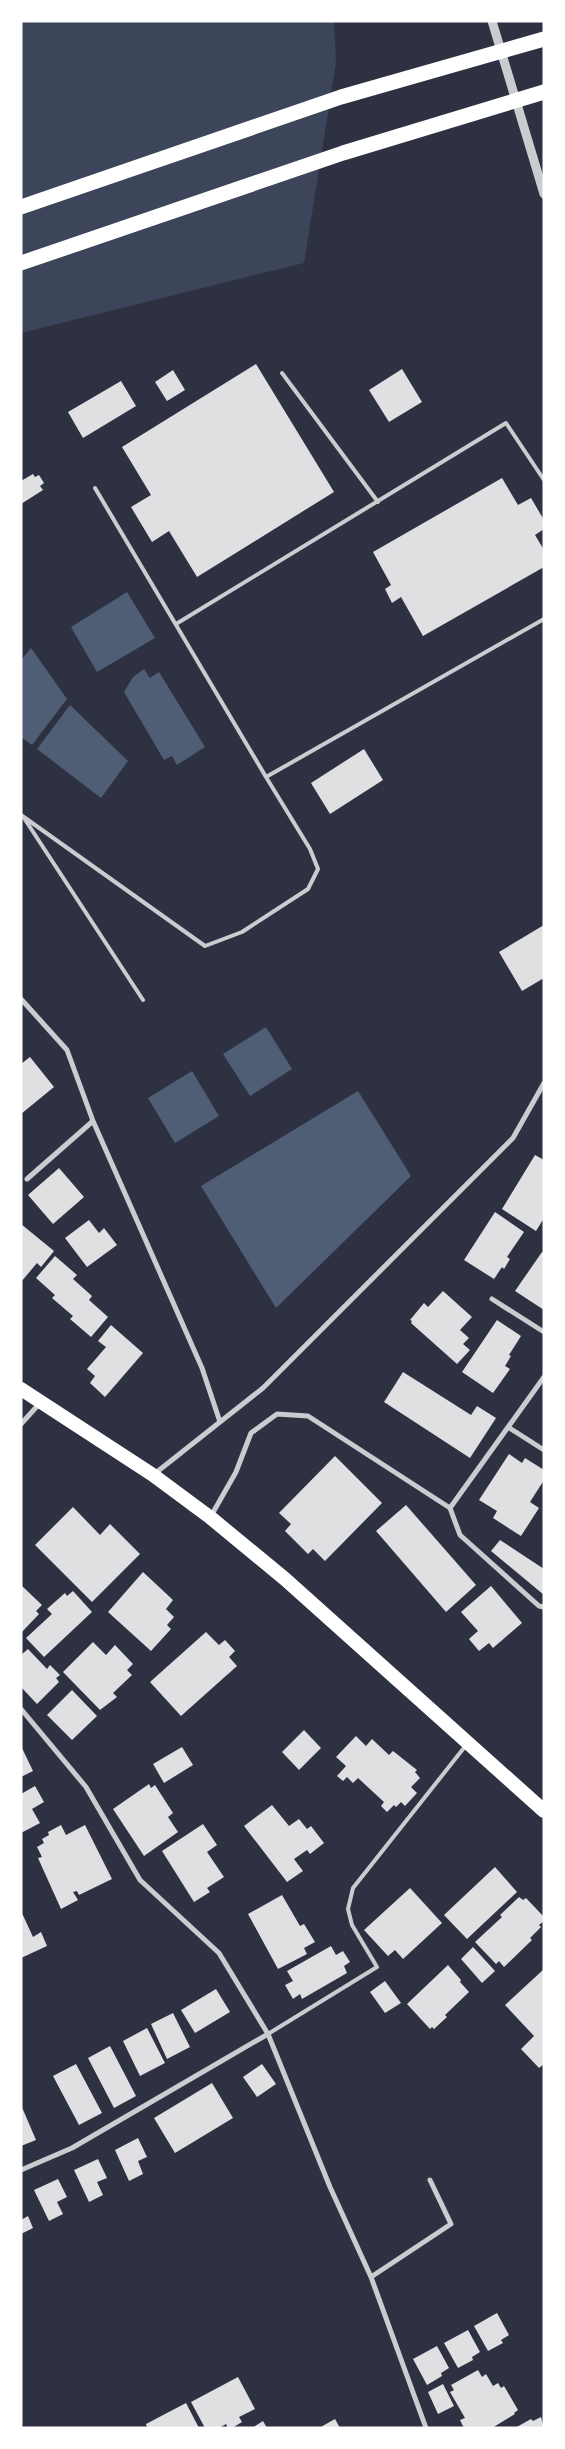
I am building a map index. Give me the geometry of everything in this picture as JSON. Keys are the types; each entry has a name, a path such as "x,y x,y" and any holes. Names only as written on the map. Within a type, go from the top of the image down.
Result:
{"highway":[{"path":"21,206 341,97 544,39"},
{"path":"21,263 343,153 544,92"},
{"path":"21,1389 153,1475 211,1518 285,1579 544,1811"}],"street":[{"path":"492,21 543,193"},
{"path":"21,999 67,1050 93,1121 202,1368 220,1422"},
{"path":"153,1475 263,1388 513,1138 544,1083"},
{"path":"27,1179 93,1121"},
{"path":"492,1298 544,1332"},
{"path":"450,1508 544,1377"},
{"path":"21,1424 40,1402"},
{"path":"211,1518 236,1472 251,1433 277,1414 308,1416 450,1508 460,1535 539,1606 544,1607"},
{"path":"508,1427 544,1450"},
{"path":"21,1709 86,1787 140,1880 219,1953 268,2034 330,2187 371,2277 426,2428"},
{"path":"21,2170 72,2148 268,2034"},
{"path":"371,2277 451,2224 430,2180"}],"lane":[{"path":"282,373 378,502"},
{"path":"176,624 506,423 544,480"},
{"path":"22,816 205,946 242,932 308,889 318,868 310,849 95,488"},
{"path":"266,777 544,619"},
{"path":"22,816 143,1000"},
{"path":"268,2034 377,1966 352,1925 348,1909 353,1888 468,1742"}],"shaded area":[{"path":"21,21 334,21 336,63 304,263 21,333"},
{"path":"127,592 155,638 97,672 71,627"},
{"path":"31,648 67,699 32,745 21,737 21,660"},
{"path":"144,669 150,678 159,672 205,747 177,765 172,756 164,760 124,692 133,677"},
{"path":"70,705 128,761 101,798 37,749"},
{"path":"266,1027 292,1069 250,1096 223,1054"},
{"path":"192,1071 219,1116 175,1143 148,1098"},
{"path":"358,1091 411,1176 276,1308 201,1186"}],"building":[{"path":"256,364 334,492 197,577 169,531 152,542 131,507 151,495 122,447"},
{"path":"402,369 422,402 389,422 369,390"},
{"path":"173,370 185,390 167,401 155,382"},
{"path":"121,381 136,406 83,438 68,412"},
{"path":"33,474 35,477 39,475 44,483 40,486 43,490 21,504 21,481"},
{"path":"502,478 518,505 531,498 544,520 544,529 535,535 544,550 544,567 423,636 401,597 392,603 385,589 391,585 373,552"},
{"path":"364,749 383,780 330,814 311,783"},
{"path":"544,925 544,978 522,991 499,952"},
{"path":"30,1057 54,1087 21,1114 21,1064"},
{"path":"535,1155 544,1160 544,1218 536,1231 502,1209"},
{"path":"59,1168 84,1197 53,1224 28,1195"},
{"path":"495,1212 524,1232 507,1257 510,1259 504,1269 502,1267 494,1279 464,1260"},
{"path":"89,1220 99,1233 104,1228 117,1245 87,1267 65,1238"},
{"path":"21,1224 54,1251 41,1267 37,1263 21,1282"},
{"path":"542,1252 544,1253 544,1310 515,1291"},
{"path":"55,1256 77,1275 73,1279 92,1296 89,1300 108,1317 91,1337 70,1319 73,1316 52,1298 55,1295 36,1278"},
{"path":"443,1291 472,1317 460,1330 469,1338 463,1344 470,1350 457,1364 411,1323 412,1321 410,1320 424,1303 428,1307"},
{"path":"497,1320 521,1336 509,1355 511,1356 505,1366 510,1369 493,1393 462,1372"},
{"path":"111,1325 143,1353 105,1397 90,1383 95,1376 87,1369 106,1347 98,1341"},
{"path":"403,1372 471,1415 477,1406 496,1418 470,1458 384,1402"},
{"path":"509,1454 522,1463 525,1458 544,1470 544,1480 530,1502 539,1508 521,1536 493,1518 497,1511 479,1500"},
{"path":"335,1456 382,1503 325,1561 313,1549 308,1554 285,1531 291,1524 279,1513"},
{"path":"406,1505 476,1585 446,1612 376,1531"},
{"path":"73,1507 100,1535 110,1524 140,1554 92,1602 35,1545"},
{"path":"500,1540 544,1569 544,1595 491,1551"},
{"path":"143,1572 173,1600 166,1609 174,1617 167,1625 171,1629 151,1651 108,1612"},
{"path":"21,1585 42,1605 36,1611 39,1614 21,1633"},
{"path":"491,1586 522,1623 493,1648 489,1643 479,1651 469,1639 478,1631 461,1612"},
{"path":"73,1591 92,1612 44,1657 26,1638 52,1614 47,1609 65,1593 67,1596"},
{"path":"206,1632 219,1645 225,1640 235,1651 229,1657 237,1666 181,1716 150,1682"},
{"path":"93,1642 106,1655 115,1645 133,1664 127,1670 132,1675 113,1693 117,1697 100,1710 63,1672"},
{"path":"28,1649 47,1669 50,1665 60,1675 56,1678 59,1682 37,1704 21,1687 21,1655"},
{"path":"72,1690 97,1716 72,1740 47,1715"},
{"path":"304,1730 321,1748 299,1770 282,1752"},
{"path":"356,1736 366,1746 372,1739 389,1755 393,1751 417,1770 415,1772 420,1778 411,1787 417,1793 405,1806 401,1802 396,1807 394,1805 387,1812 381,1806 384,1802 358,1778 353,1783 347,1777 343,1781 337,1776 346,1766 336,1757"},
{"path":"21,1746 33,1771 21,1777"},
{"path":"182,1747 193,1765 164,1783 153,1764"},
{"path":"149,1784 151,1788 155,1785 173,1813 168,1817 178,1832 144,1856 113,1809"},
{"path":"35,1786 44,1802 32,1809 40,1823 21,1833 21,1794"},
{"path":"272,1805 289,1826 299,1819 307,1829 311,1826 324,1843 310,1854 307,1850 294,1859 303,1871 287,1882 244,1826"},
{"path":"203,1824 217,1845 207,1852 224,1877 207,1888 210,1892 194,1902 162,1851"},
{"path":"61,1825 66,1835 85,1825 112,1879 79,1895 77,1891 73,1892 78,1900 61,1909 38,1858 42,1857 37,1847 44,1843 42,1839 49,1835 48,1832"},
{"path":"495,1867 517,1892 467,1939 444,1915"},
{"path":"410,1888 442,1923 403,1959 395,1950 388,1956 364,1930"},
{"path":"282,1895 300,1926 304,1924 315,1942 304,1948 307,1954 278,1969 248,1914"},
{"path":"519,1897 523,1900 526,1898 544,1917 544,1921 530,1938 532,1940 504,1967 499,1961 496,1964 475,1942 502,1917 500,1915"},
{"path":"21,1911 33,1937 41,1932 47,1946 21,1958"},
{"path":"331,1946 336,1955 343,1951 350,1962 344,1966 347,1973 302,1999 300,1994 293,1999 285,1985 293,1981 287,1971"},
{"path":"473,1947 495,1971 482,1983 461,1959"},
{"path":"448,1965 469,1992 445,2015 447,2017 434,2029 432,2027 430,2029 407,2004"},
{"path":"544,1969 544,2064 539,2068 521,2049 534,2036 505,2005"},
{"path":"385,1981 401,2003 385,2013 370,1992"},
{"path":"216,1989 230,2012 195,2033 181,2010"},
{"path":"173,2013 190,2047 167,2059 151,2024"},
{"path":"147,2028 165,2063 140,2076 123,2041"},
{"path":"110,2046 136,2096 114,2108 88,2058"},
{"path":"76,2064 102,2113 79,2125 53,2076"},
{"path":"262,2064 276,2084 257,2097 243,2077"},
{"path":"212,2083 233,2118 175,2153 154,2118"},
{"path":"21,2105 36,2140 21,2146"},
{"path":"138,2138 147,2157 138,2161 143,2174 129,2181 115,2150"},
{"path":"98,2159 107,2178 97,2182 103,2195 89,2202 74,2170"},
{"path":"58,2179 67,2197 57,2202 63,2214 49,2221 34,2190"},
{"path":"28,2216 33,2228 21,2234 21,2220"},
{"path":"497,2313 509,2335 501,2340 503,2343 488,2351 474,2326"},
{"path":"468,2330 480,2352 472,2357 473,2360 458,2368 444,2343"},
{"path":"437,2346 449,2368 441,2373 442,2376 427,2385 413,2359"},
{"path":"478,2370 482,2377 486,2374 493,2386 498,2383 501,2388 504,2386 518,2410 515,2414 492,2428 464,2428 460,2420 465,2418 450,2392 454,2390 451,2385"},
{"path":"238,2377 255,2409 239,2417 242,2422 232,2428 228,2428 226,2424 219,2428 205,2428 191,2402"},
{"path":"443,2384 454,2406 438,2414 428,2392"},
{"path":"186,2403 199,2428 147,2428 146,2424"},
{"path":"541,2417 544,2428 515,2428 531,2419 533,2421"},
{"path":"335,2419 340,2428 319,2428"},
{"path":"263,2421 267,2428 252,2428"}]}
